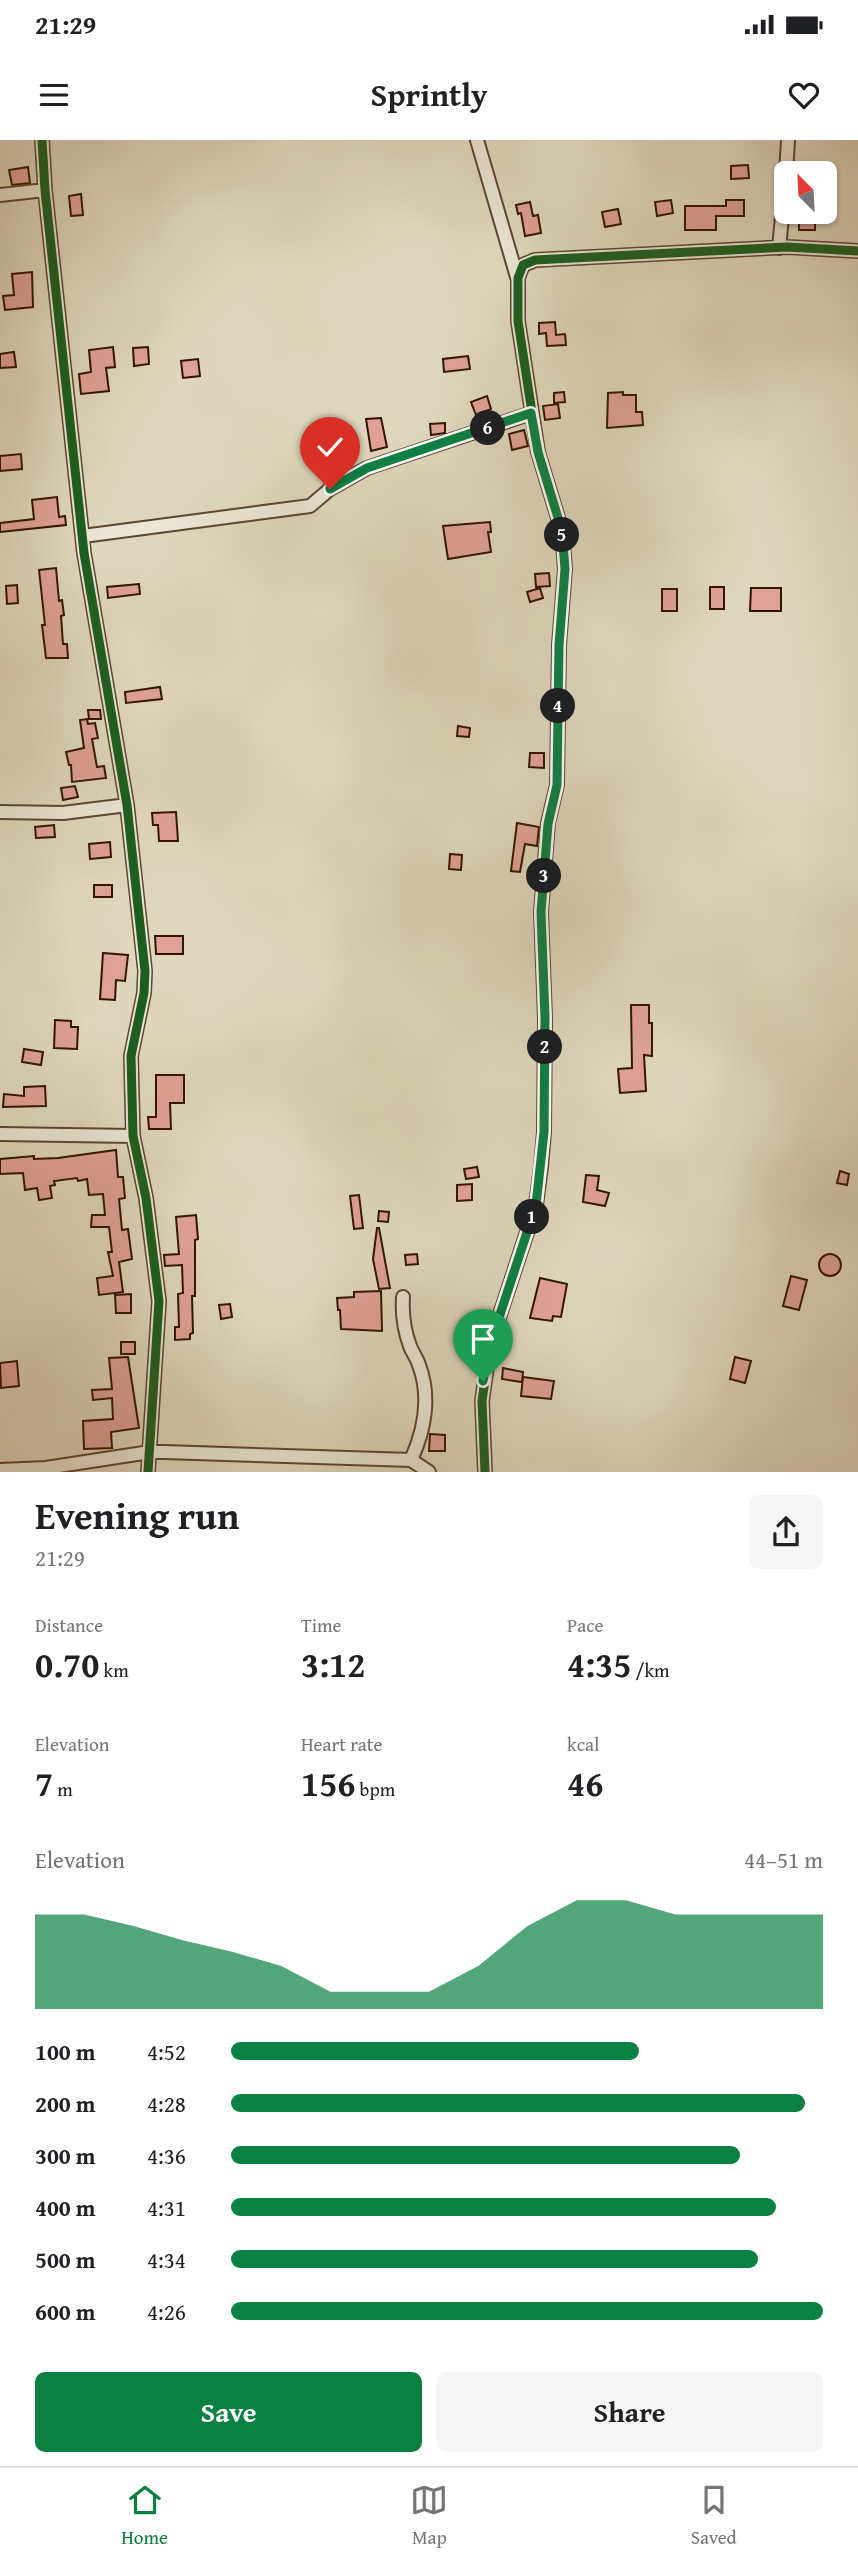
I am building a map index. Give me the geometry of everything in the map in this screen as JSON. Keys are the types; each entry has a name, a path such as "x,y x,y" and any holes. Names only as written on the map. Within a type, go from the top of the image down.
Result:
{"street":[{"path":"42,140 45,190 83,536 127,805 145,980 131,1056 133,1136 146,1198 159,1301 148,1472"},
{"path":"477,140 517,278 518,321 531,413 538,452 562,531 565,569 559,645 557,785 548,824 541,912 545,1018 544,1132 536,1205 490,1345 483,1381 485,1472"},
{"path":"787,161 788,140"},
{"path":"0,195 45,190"},
{"path":"779,248 781,224"},
{"path":"517,278 523,265 535,260 779,248 858,251"},
{"path":"83,536 310,506 330,489 367,468 531,413"},
{"path":"0,812 63,813 127,805"},
{"path":"0,1135 133,1136"},
{"path":"403,1297 402,1310 410,1346 420,1366 425,1393 422,1435 411,1460"},
{"path":"0,1470 46,1468 150,1452 411,1460 429,1472"}],"building":[{"path":"748,165 749,178 731,179 731,166"},
{"path":"28,167 30,183 12,185 9,170"},
{"path":"81,194 83,215 71,216 69,196"},
{"path":"671,200 673,213 657,216 655,202"},
{"path":"726,200 744,200 744,216 716,216 716,230 685,230 685,206 726,206"},
{"path":"530,202 533,216 538,215 541,233 525,236 521,213 518,214 516,205"},
{"path":"618,209 621,224 605,227 602,212"},
{"path":"799,224 815,224 815,230 799,230"},
{"path":"32,272 33,307 5,310 3,296 14,295 12,274"},
{"path":"555,322 556,335 565,334 566,345 547,346 546,333 539,334 539,323"},
{"path":"113,347 115,367 106,368 109,391 81,394 79,374 91,372 89,350"},
{"path":"148,347 149,364 134,366 133,348"},
{"path":"14,352 16,367 0,368 0,354"},
{"path":"468,356 470,369 444,372 443,359"},
{"path":"198,359 200,376 183,378 181,361"},
{"path":"564,392 565,402 554,403 554,393"},
{"path":"623,392 623,395 636,395 636,412 642,412 643,425 607,428 608,393"},
{"path":"487,396 491,409 476,415 471,402"},
{"path":"558,404 560,418 545,420 543,406"},
{"path":"381,418 387,447 371,451 366,419"},
{"path":"445,423 445,433 431,435 430,424"},
{"path":"524,430 528,446 512,450 509,434"},
{"path":"21,454 22,469 0,471 0,456"},
{"path":"57,497 59,517 65,516 66,525 0,532 0,523 34,519 32,500"},
{"path":"490,522 491,532 488,532 491,552 448,559 443,526"},
{"path":"56,568 59,601 62,600 64,615 61,616 63,644 67,644 68,658 46,658 39,570"},
{"path":"549,573 550,586 536,587 535,574"},
{"path":"139,584 140,594 108,598 107,587"},
{"path":"17,585 18,603 7,604 6,586"},
{"path":"710,587 724,587 724,609 710,609"},
{"path":"540,588 543,598 530,602 527,592"},
{"path":"751,588 781,588 781,611 750,611"},
{"path":"662,589 677,589 677,611 662,611"},
{"path":"160,687 162,699 126,703 125,692"},
{"path":"88,710 100,710 101,719 89,719"},
{"path":"87,719 88,724 95,723 98,738 92,739 97,767 104,766 106,778 72,782 71,765 66,752 84,748 80,720"},
{"path":"458,726 470,728 469,737 457,736"},
{"path":"530,753 544,753 544,768 529,767"},
{"path":"75,786 78,797 63,800 61,788"},
{"path":"176,812 178,841 159,841 158,825 153,825 152,813"},
{"path":"517,823 539,827 537,846 525,844 520,872 511,871"},
{"path":"54,825 55,837 36,838 35,827"},
{"path":"110,842 111,857 90,859 89,844"},
{"path":"450,854 462,855 461,870 449,869"},
{"path":"94,885 112,885 112,897 94,897"},
{"path":"155,936 183,936 183,954 156,954"},
{"path":"103,953 128,955 125,981 116,980 115,1000 100,999"},
{"path":"631,1005 649,1005 652,1056 644,1055 646,1091 620,1093 618,1069 632,1068"},
{"path":"55,1020 71,1021 71,1027 78,1027 77,1049 54,1048"},
{"path":"24,1049 43,1052 41,1065 22,1062"},
{"path":"156,1075 184,1075 184,1103 170,1103 171,1129 149,1129 148,1117 156,1117"},
{"path":"45,1086 46,1106 3,1107 4,1094 24,1096 24,1087"},
{"path":"116,1150 118,1177 123,1177 125,1198 119,1199 122,1230 128,1229 132,1259 119,1262 123,1292 99,1295 97,1278 113,1276 108,1252 112,1252 109,1227 91,1227 92,1215 105,1215 103,1194 89,1195 87,1179 78,1181 77,1178 54,1181 55,1185 50,1186 52,1198 39,1200 37,1188 25,1190 23,1173 0,1174 0,1159 34,1156 34,1159 58,1158"},
{"path":"477,1167 479,1177 466,1179 464,1169"},
{"path":"840,1171 849,1174 847,1185 837,1183"},
{"path":"586,1175 599,1176 597,1190 609,1193 605,1206 583,1202"},
{"path":"472,1184 472,1200 457,1201 457,1185"},
{"path":"359,1195 363,1228 354,1229 350,1196"},
{"path":"379,1211 389,1212 388,1222 378,1221"},
{"path":"196,1215 198,1239 195,1240 195,1296 192,1296 193,1333 190,1334 190,1339 175,1340 175,1327 179,1327 178,1294 183,1293 182,1265 165,1266 164,1255 179,1254 176,1217"},
{"path":"377,1228 390,1288 379,1289 373,1259"},
{"path":"417,1254 418,1264 406,1265 405,1255"},
{"path":"830,1254 838,1257 841,1265 838,1273 830,1276 822,1273 819,1265 822,1257"},
{"path":"791,1276 807,1280 799,1310 783,1306"},
{"path":"540,1278 567,1284 561,1317 553,1316 552,1321 530,1318"},
{"path":"381,1291 382,1331 341,1329 337,1298 354,1297 354,1292"},
{"path":"131,1294 131,1313 116,1313 115,1295"},
{"path":"230,1304 232,1317 221,1319 219,1305"},
{"path":"121,1342 135,1342 135,1354 121,1354"},
{"path":"128,1357 139,1428 111,1432 112,1448 84,1449 83,1421 113,1419 112,1398 93,1400 92,1390 112,1389 109,1358"},
{"path":"735,1357 751,1361 745,1383 730,1379"},
{"path":"17,1361 19,1386 1,1388 0,1363"},
{"path":"503,1368 523,1372 522,1382 502,1379"},
{"path":"523,1377 554,1381 551,1399 521,1396"},
{"path":"430,1434 445,1435 445,1451 429,1451"}],"cycle path":[{"path":"42,140 84,553 127,805 145,971 144,993 131,1056 133,1136 146,1198 159,1301 148,1472"},
{"path":"485,1472 482,1401 490,1345 536,1205 541,1167 545,1018 541,912 548,823 557,785 559,645 565,569 562,531 538,452 518,321 518,278 523,265 535,260 787,247 858,251"}],"route":[{"path":"330,489 367,468 531,413 538,452 562,531 565,569 559,645 557,785 548,824 541,912 545,1018 541,1167 536,1205 490,1345 483,1381"}]}
